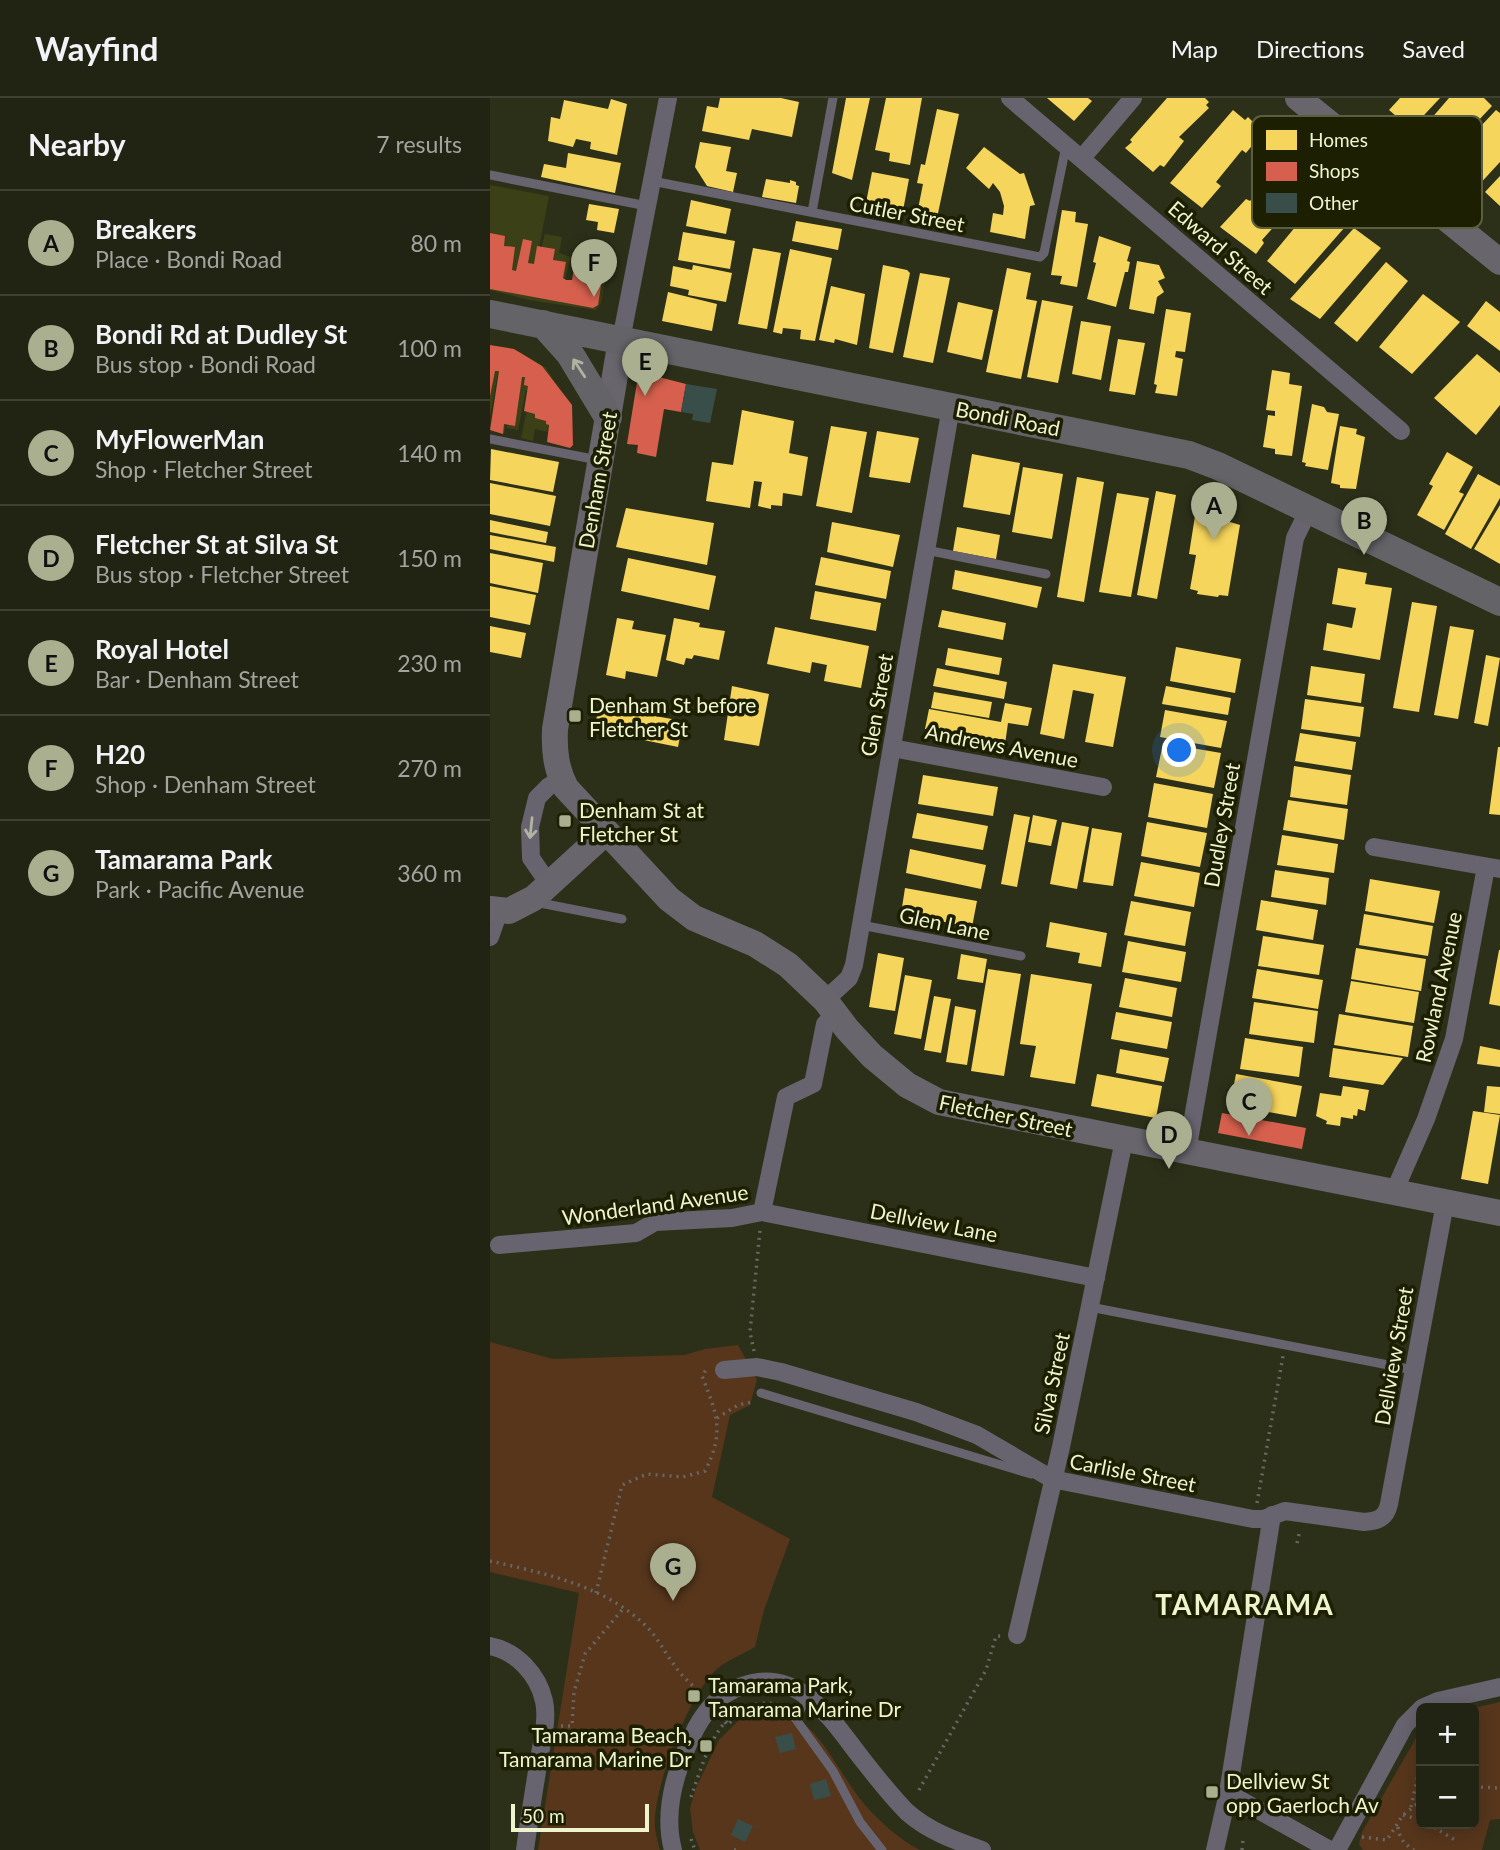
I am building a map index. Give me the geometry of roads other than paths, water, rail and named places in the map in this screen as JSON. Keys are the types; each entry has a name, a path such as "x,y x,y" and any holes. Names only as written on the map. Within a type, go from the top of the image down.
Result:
{"main road":[{"name":"Bondi Road","path":"490,314 1189,455 1219,466 1500,602"},
{"path":"543,324 575,361 608,417"}],"street":[{"name":"Denham Street","path":"605,832 561,779 555,756 555,729 621,340 668,98"},
{"name":"Edward Street","path":"1010,98 1401,431"},
{"path":"1082,158 1133,98"},
{"path":"1298,98 1320,116"},
{"path":"1458,228 1500,262"},
{"name":"Glen Street","path":"830,1007 849,978 854,965 951,407"},
{"name":"Dudley Street","path":"1186,1152 1295,538 1309,509"},
{"name":"Andrews Avenue","path":"892,748 1103,787"},
{"path":"549,884 531,858 530,827 537,798 561,779"},
{"path":"490,937 495,910 509,911 528,901 605,832"},
{"name":"Fletcher Street","path":"605,832 681,909 707,925 772,954 798,973 872,1056 924,1096 956,1106 1500,1213"},
{"path":"1374,847 1493,868"},
{"name":"Rowland Avenue","path":"1394,1192 1426,1119 1454,1039 1493,868"},
{"name":"Wonderland Avenue","path":"499,1245 636,1233 655,1222 732,1218 762,1212 786,1097 813,1084 830,1007"},
{"name":"Silva Street","path":"1017,1635 1052,1479 1062,1447 1124,1140"},
{"name":"Dellview Street","path":"1384,1516 1390,1504 1445,1203"},
{"name":"Dellview Lane","path":"762,1212 1096,1278"},
{"name":"Carlisle Street","path":"724,1370 757,1367 781,1371 916,1412 978,1435 1052,1479 1253,1519 1264,1519 1264,1512 1285,1511 1364,1522 1375,1521 1384,1516"},
{"path":"1215,1850 1228,1793 1264,1512"},
{"path":"490,1646 502,1648 521,1661 534,1678 544,1701 545,1725 525,1850"},
{"path":"673,1850 668,1817 673,1792 691,1739 711,1705 730,1691 759,1682 790,1685 809,1696 826,1712 907,1812 944,1836 982,1850"},
{"path":"1433,1703 1500,1687"},
{"path":"1337,1850 1405,1725 1416,1713"},
{"path":"1228,1793 1330,1850"}],"lane":[{"path":"812,212 833,98"},
{"name":"Cutler Street","path":"653,181 1040,257 1044,253 1066,145"},
{"path":"490,175 648,206"},
{"path":"490,439 600,461"},
{"path":"926,550 1046,574"},
{"path":"528,901 622,919"},
{"name":"Glen Lane","path":"861,925 1021,956"},
{"path":"1090,1307 1414,1370"},
{"path":"761,1393 1052,1479"},
{"path":"809,1696 795,1718 833,1771 860,1822 882,1850"}],"place":[{"name":"H20","path":"594,297"},
{"name":"Royal Hotel","path":"645,396"},
{"name":"Breakers","path":"1214,540"},
{"name":"Bondi Rd at Dudley St","path":"1364,555"},
{"name":"Denham St before Fletcher St","path":"575,716"},
{"name":"Denham St at Fletcher St","path":"565,821"},
{"name":"MyFlowerMan","path":"1249,1136"},
{"name":"Fletcher St at Silva St","path":"1169,1169"},
{"name":"Tamarama Park","path":"673,1601"},
{"name":"Tamarama Park, Tamarama Marine Dr","path":"694,1696"},
{"name":"Tamarama Beach, Tamarama Marine Dr","path":"706,1746"},
{"name":"Dellview St opp Gaerloch Av","path":"1212,1792"}],"district":[{"name":"TAMARAMA","path":"1245,1604"}]}
